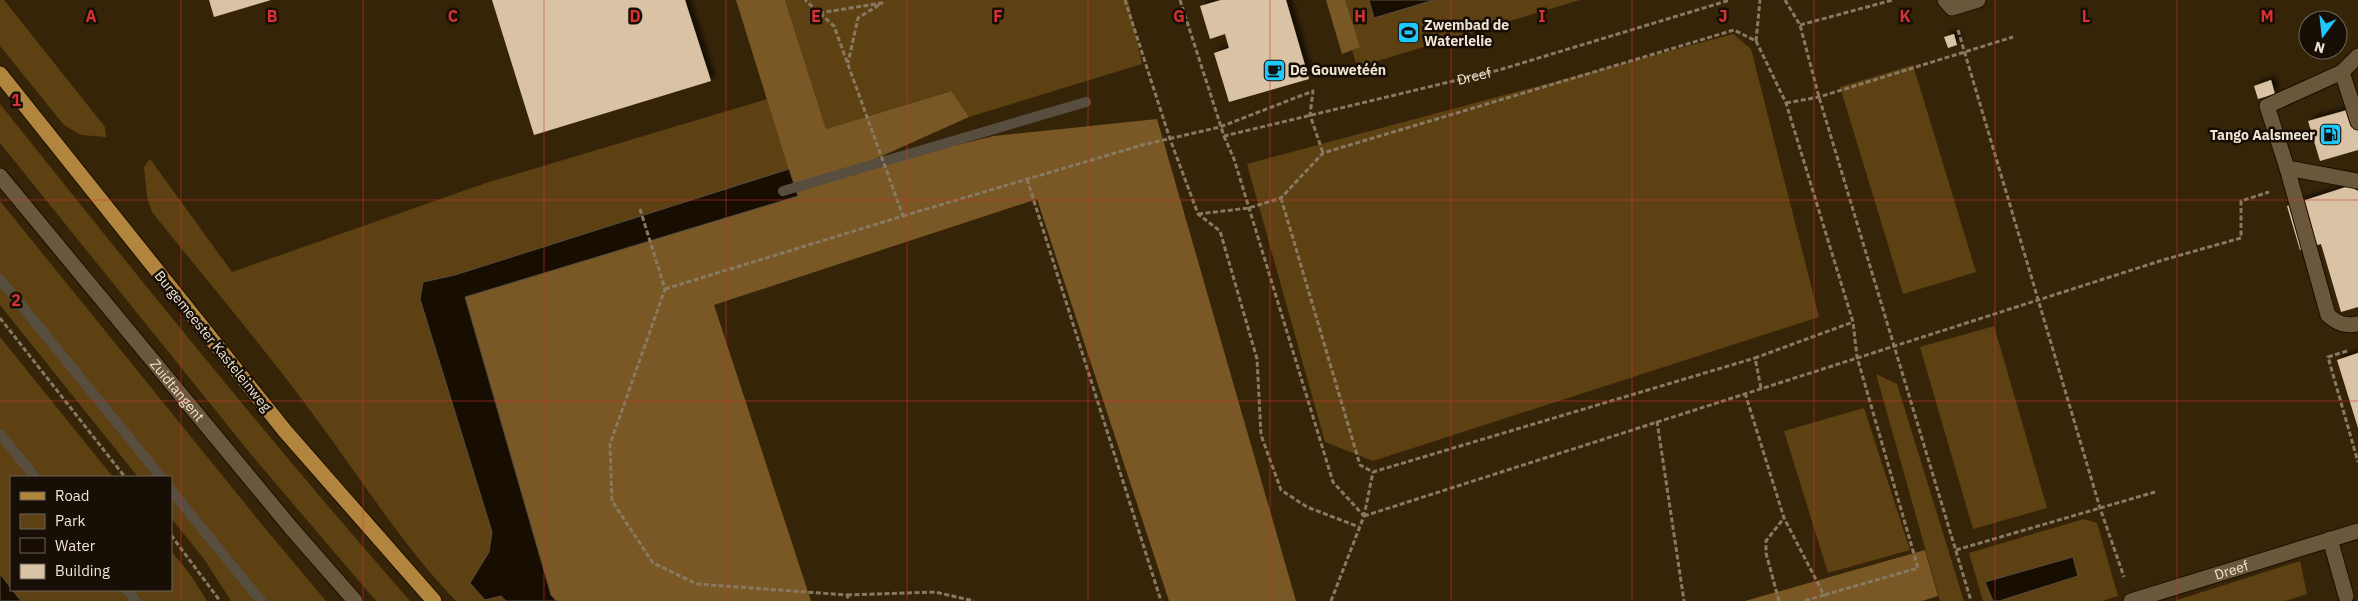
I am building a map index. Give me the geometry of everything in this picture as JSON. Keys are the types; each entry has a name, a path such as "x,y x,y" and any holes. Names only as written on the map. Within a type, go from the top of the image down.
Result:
{"main road":[{"name":"Burgemeester Kasteleinweg","path":"0,74 285,431 434,601"}],"street":[{"path":"1949,4 1978,0"},
{"path":"2358,56 2342,72 2266,106 2288,168 2328,316 2336,322 2347,326 2358,324"},
{"path":"2342,72 2358,122"},
{"path":"2288,168 2358,181"},
{"name":"Zuidtangent","path":"0,176 292,529 355,601"},
{"name":"Dreef","path":"2132,601 2358,531"},
{"path":"2330,539 2346,596"}],"path":[{"path":"805,0 834,26 903,216"},
{"path":"1125,0 1170,139 1198,214 1220,231 1257,359 1261,435 1281,490 1307,507 1360,528"},
{"path":"1180,0 1220,127 1234,159 1333,482 1364,516"},
{"name":"Dreef","path":"1224,136 1499,70 1730,0"},
{"path":"1760,0 1756,41 1786,103 1853,322 1857,357 1918,568 1804,601"},
{"path":"1785,0 1800,25 1819,98 1971,601"},
{"path":"1800,25 1892,0"},
{"path":"820,13 882,2 858,18 848,64"},
{"path":"1949,4 2100,508 2132,601"},
{"path":"1198,214 1248,208 1281,198 1323,153 1734,30 1756,41"},
{"path":"1786,103 1819,98 2013,37"},
{"path":"665,289 1086,161 1142,145 1220,127 1314,91 1310,115 1323,153"},
{"path":"1027,179 1161,601"},
{"path":"1364,516 1894,345 2241,238 2241,201 2272,191"},
{"path":"1281,198 1360,465 1373,472 1755,358 1853,322"},
{"path":"640,209 665,289 610,444 612,501 653,563 697,584 847,595 935,592 974,601"},
{"path":"0,318 124,476"},
{"path":"2350,350 2328,357 2358,462"},
{"path":"1755,358 1761,388"},
{"path":"1745,393 1784,518 1824,595"},
{"path":"1657,421 1684,601"},
{"path":"1331,601 1364,516 1373,472"},
{"path":"1956,550 2155,492"},
{"path":"1779,601 1766,553 1766,541 1784,518"},
{"path":"172,536 220,601"},
{"path":"847,595 849,601"}],"green space":[{"path":"0,0 4,0 105,127 106,137 81,135 64,125 0,46"},
{"path":"785,0 1128,0 1142,64 969,117 950,91 826,129"},
{"name":"Zwembad de Waterlelie","path":"1338,0 1580,0 1357,67"},
{"path":"1733,34 1751,49 1819,317 1373,461 1325,442 1247,164"},
{"path":"1913,65 1976,272 1903,294 1840,87"},
{"path":"767,99 789,169 455,275 423,282 420,299 492,532 489,552 470,583 485,600 501,596 506,601 456,601 437,580 400,535 276,365 152,212 147,197 144,167 150,159 232,272 486,183"},
{"path":"0,104 253,417 410,601 376,601 254,458 0,143"},
{"path":"0,201 326,601 231,601 204,559 172,519 172,476 137,476 0,305"},
{"path":"1994,326 2047,508 1973,529 1920,347"},
{"path":"0,337 112,476 10,476 10,587 0,574"},
{"path":"1876,374 1897,384 1964,601 1940,601"},
{"path":"1864,408 1910,550 1828,573 1784,431"},
{"path":"2084,519 2097,523 2118,596 2102,601 1999,601 2078,576 2072,557 1985,582 1993,601 1983,601 1969,553"},
{"path":"172,552 190,574 207,601 21,601 13,591 172,591"},
{"path":"2300,561 2307,594 2285,601 2174,601"}],"shaded area":[{"path":"736,0 785,0 826,129 951,91 969,117 846,172 994,136 1157,119 1296,601 1169,601 1037,199 714,305 811,601 557,601 551,595 465,297 797,196"},
{"path":"1326,0 1345,0 1360,47 1342,54"},
{"path":"1925,550 1938,596 1922,601 1745,601"}],"water":[{"path":"1369,0 1434,0 1374,18"},
{"path":"789,169 798,196 465,297 551,595 556,601 506,601 501,596 485,600 470,583 489,552 492,532 420,299 423,282 455,275"},
{"path":"2073,557 2078,576 1999,601 1993,601 1985,582"},
{"path":"0,574 10,587 10,591 13,591 21,601 0,601"}],"building":[{"path":"209,0 271,0 214,17"},
{"path":"492,0 685,0 711,81 534,135"},
{"path":"1221,0 1286,0 1309,79 1229,102 1214,53 1229,48 1225,34 1210,39 1200,6"},
{"path":"1954,34 1957,45 1948,48 1944,37"},
{"path":"2271,80 2275,94 2258,99 2254,86"},
{"path":"2358,107 2358,150 2320,161 2308,121"},
{"path":"2349,186 2358,191 2358,307 2341,312 2321,244 2300,250 2287,206"},
{"path":"2358,353 2358,428 2337,360"}],"waterway":[{"path":"783,191 1086,102"},
{"path":"0,279 160,476"},
{"path":"0,434 34,476"},
{"path":"172,491 261,601"},
{"path":"128,591 136,601"}],"place":[{"name":"Zwembad de Waterlelie","path":"1408,33"},
{"name":"De Gouwetéén","path":"1274,70"},
{"name":"Tango Aalsmeer","path":"2331,135"}]}
